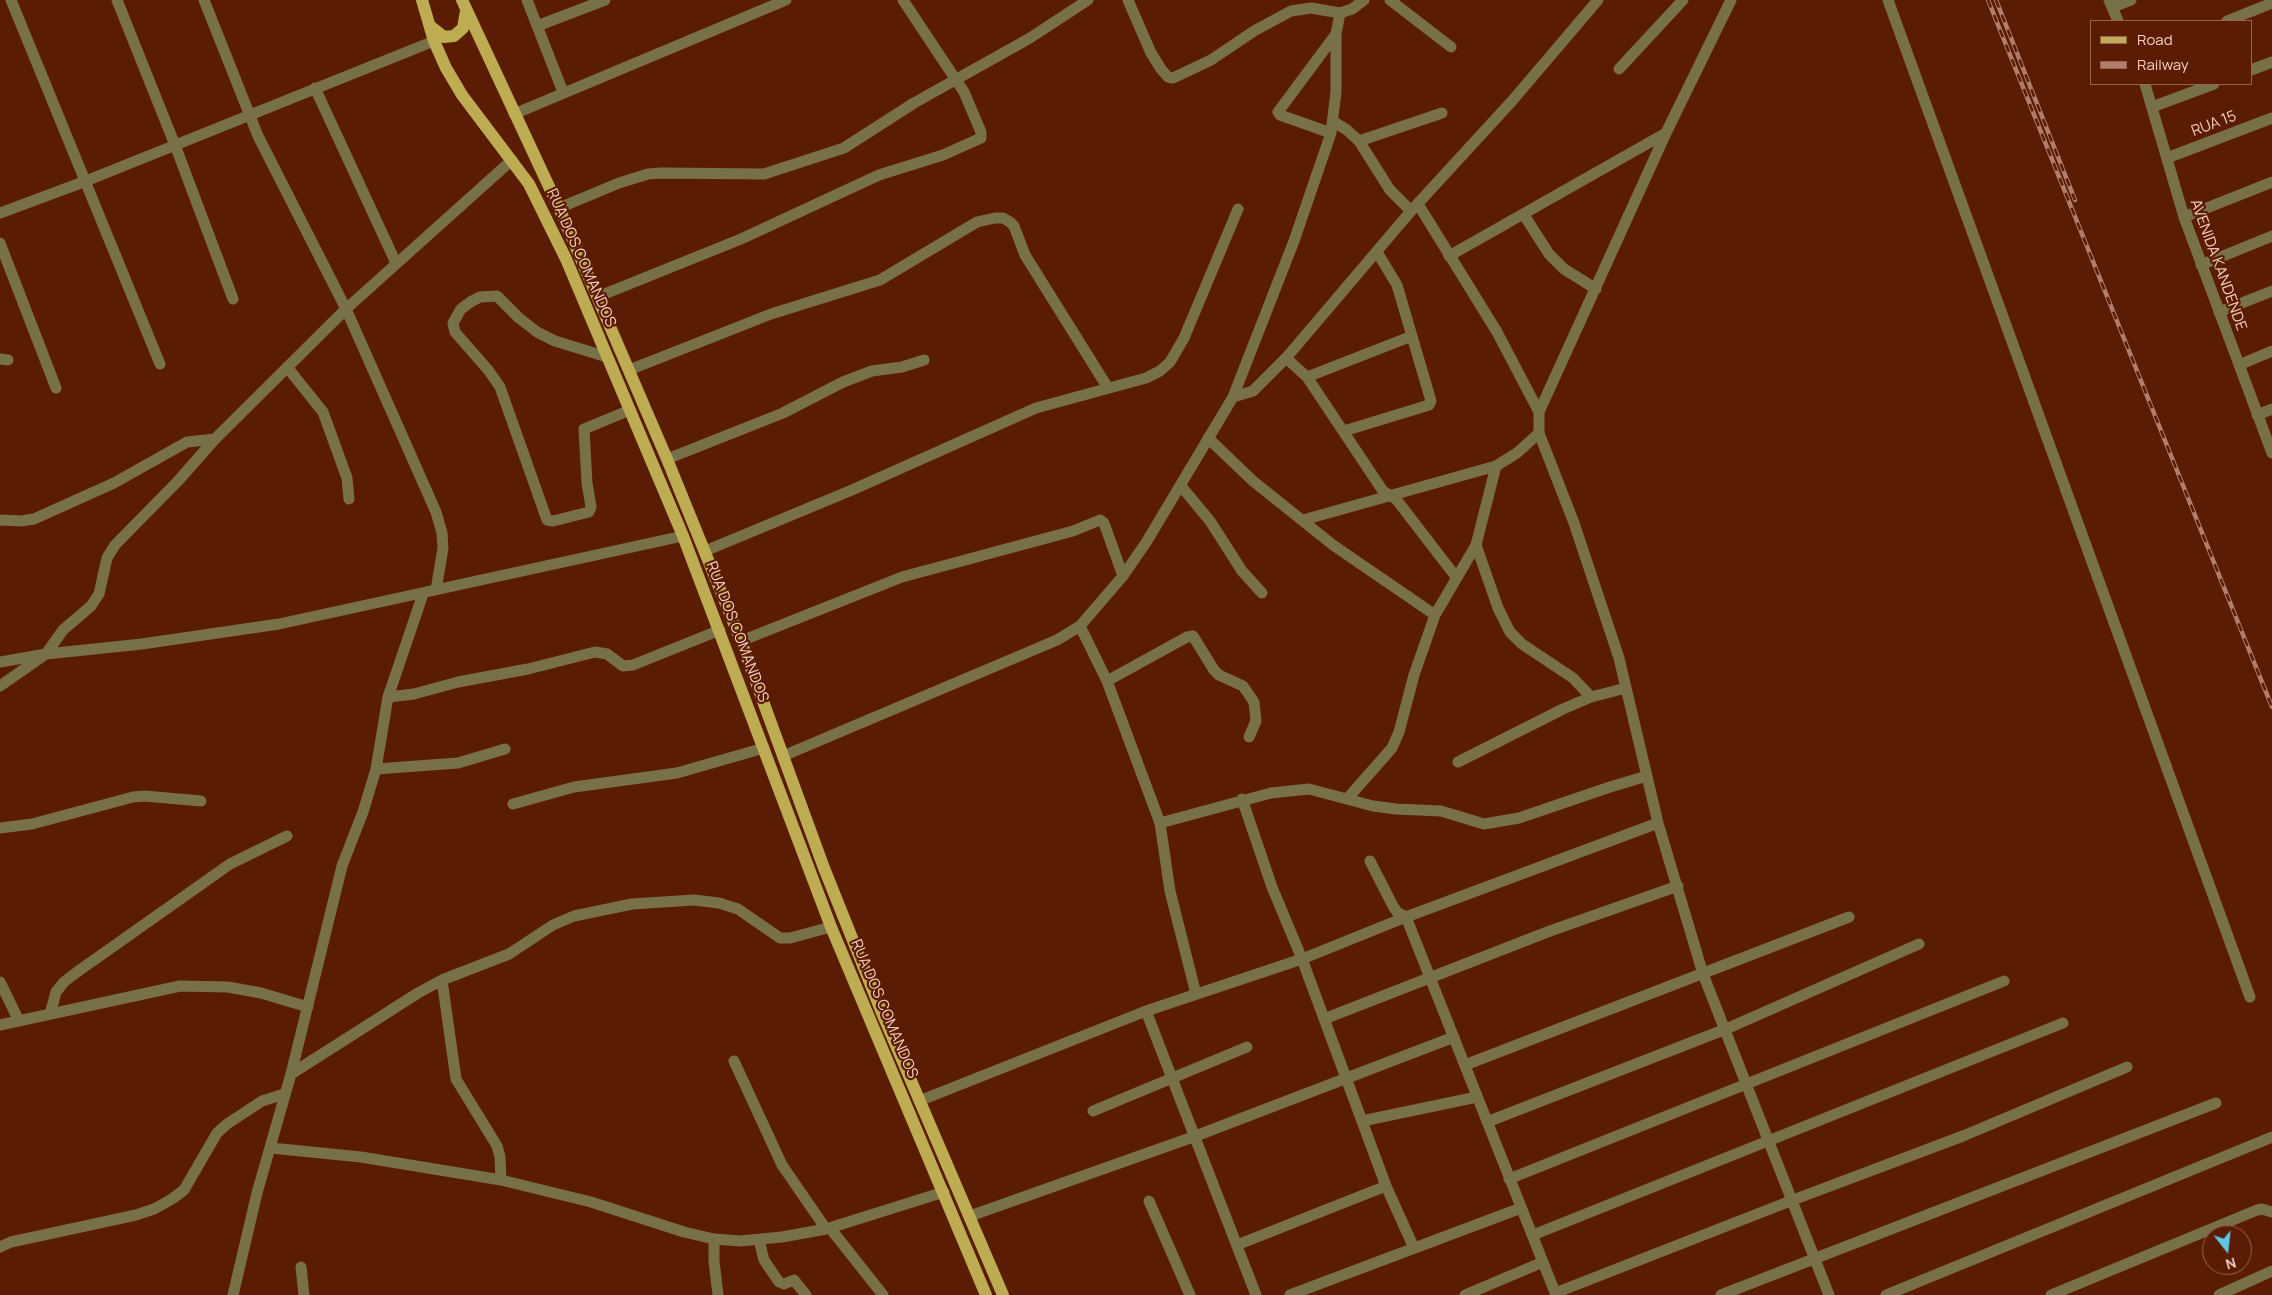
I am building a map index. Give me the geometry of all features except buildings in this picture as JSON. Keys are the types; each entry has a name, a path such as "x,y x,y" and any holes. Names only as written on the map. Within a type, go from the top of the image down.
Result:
{"main road":[{"name":"RUA DOS COMANDOS","path":"422,0 434,41 446,68 462,95 529,184 548,220 683,536 831,927 986,1295"},
{"name":"RUA DOS COMANDOS","path":"464,5 559,208 667,459 741,641 827,877 919,1101 1003,1295"},
{"path":"430,26 444,37 454,36 463,28 464,5"}],"street":[{"path":"11,0 160,364"},
{"path":"117,0 175,145 233,299"},
{"path":"204,0 258,136 346,308 436,512 442,533 443,548 436,590"},
{"path":"526,0 562,92"},
{"path":"537,26 605,0"},
{"path":"514,114 562,92 786,0"},
{"path":"597,297 741,239 879,175 943,155 978,141 981,138 981,132 956,79 916,23 903,0"},
{"path":"559,208 619,183 648,174 661,172 756,174 773,172 852,144 914,103 1030,38 1088,0"},
{"path":"1128,0 1151,53 1161,69 1171,78 1211,60 1298,4 1340,13 1352,9 1364,0"},
{"path":"1390,0 1452,47"},
{"path":"1233,397 1253,391 1286,358 1415,207 1512,101 1598,0"},
{"path":"1619,69 1683,0"},
{"path":"1731,0 1666,133 1539,412 1539,433 1574,523 1619,658 1658,823 1704,974 1830,1295"},
{"path":"1888,0 2250,997"},
{"path":"2118,20 2111,4 2131,0"},
{"path":"2230,20 2272,4"},
{"path":"783,756 936,693 1057,640 1080,626 1122,576 1147,541 1233,397 1316,184 1333,128 1336,34 1340,13"},
{"path":"1336,34 1278,112 1280,115 1352,134 1390,190 1415,207 1449,256 1497,332 1539,412"},
{"path":"0,213 86,181 434,41"},
{"path":"2252,70 2272,62"},
{"name":"AVENIDA KANDENDE","path":"2145,85 2184,217 2272,453"},
{"path":"2152,107 2211,85"},
{"path":"315,88 396,263"},
{"path":"1358,141 1442,113"},
{"name":"RUA 15","path":"2167,158 2272,118"},
{"path":"1449,256 1666,133"},
{"path":"0,686 46,654 63,630 96,600 108,558 115,545 178,481 215,439 346,308 512,160"},
{"path":"2184,217 2272,182"},
{"path":"705,551 852,490 1036,408 1146,378 1160,371 1170,362 1184,338 1238,209"},
{"path":"1524,215 1542,245 1557,262 1596,289"},
{"path":"629,370 780,311 880,280 977,222 995,218 1010,222 1014,226 1025,255 1108,388"},
{"path":"2201,265 2272,236"},
{"path":"0,243 56,388"},
{"path":"1344,431 1430,403 1431,399 1395,278 1377,252"},
{"path":"2219,312 2272,291"},
{"path":"607,357 555,341 537,332 519,318 497,296 480,297 472,301 461,309 453,323 455,332 489,371 500,387 547,520 589,512 591,507 586,483 584,429 630,410"},
{"path":"1307,377 1412,336"},
{"path":"2239,365 2272,352"},
{"path":"1286,358 1307,377 1383,490 1396,499 1456,576"},
{"path":"667,459 783,413 844,382 872,371 902,367 924,360"},
{"path":"287,367 318,403 326,417 347,478 349,499"},
{"path":"2257,415 2272,409"},
{"path":"1303,520 1496,466 1517,453 1539,433"},
{"path":"1208,438 1253,481 1333,545 1435,615"},
{"path":"0,520 22,522 34,519 114,483 187,442 215,439"},
{"path":"1347,799 1392,748 1399,732 1414,675 1435,615 1456,576 1476,545 1496,466"},
{"path":"1181,486 1210,521 1242,571 1262,593"},
{"path":"741,641 902,577 1073,531 1100,520 1104,523 1122,576"},
{"path":"0,662 46,654 142,644 279,624 683,536"},
{"path":"1476,545 1498,608 1510,632 1522,644 1573,678 1591,697"},
{"path":"233,1295 257,1193 291,1074 342,866 360,820 376,769 388,697 423,594"},
{"path":"1080,626 1107,681 1160,823 1170,891 1196,994"},
{"path":"388,697 414,694 458,682 536,667 594,652 607,654 623,666 633,665 720,630"},
{"path":"1107,681 1192,636 1218,675 1243,686 1254,702 1256,721 1249,737"},
{"path":"1458,762 1591,697 1626,688"},
{"path":"513,804 574,786 677,773 732,755 764,748"},
{"path":"376,769 458,763 504,749"},
{"path":"1160,823 1242,799 1280,791 1309,790 1396,809 1441,811 1484,824 1519,818 1610,786 1647,776"},
{"path":"0,828 32,824 145,796 201,800"},
{"path":"1242,799 1272,887 1302,959 1386,1186 1414,1248"},
{"path":"919,1101 1146,1011 1302,959 1406,917 1658,823"},
{"path":"50,1014 56,992 64,982 77,972 230,864 287,836"},
{"path":"1370,861 1393,906 1406,917 1555,1294 1793,1200 1963,1136 2127,1067"},
{"path":"1324,1019 1550,931 1678,886"},
{"path":"291,1074 379,1017 442,980 509,954 553,925 574,916 632,904 694,900 719,903 747,914 780,938 790,938 831,927"},
{"path":"1464,1065 1849,917"},
{"path":"1488,1122 1726,1028 1919,944"},
{"path":"442,980 456,1079 497,1146 500,1157 501,1180"},
{"path":"1509,1179 2004,981"},
{"path":"0,982 19,1021"},
{"path":"0,1025 180,986 228,987 261,993 308,1007"},
{"path":"1146,1011 1193,1137 1238,1245 1256,1295"},
{"path":"1533,1235 1770,1142 2063,1023"},
{"path":"970,1216 1193,1137 1454,1037"},
{"path":"1093,1111 1247,1047"},
{"path":"734,1062 782,1165 828,1228 883,1295"},
{"path":"0,1247 11,1242 136,1215 166,1203 184,1190 217,1133 227,1124 262,1101 284,1094"},
{"path":"1362,1121 1477,1097"},
{"path":"1721,1295 2216,1104"},
{"path":"1886,1295 2272,1137"},
{"path":"271,1148 361,1157 501,1180 591,1202 684,1232 714,1239 740,1241 759,1240 828,1228 944,1192"},
{"path":"1238,1245 1386,1186"},
{"path":"1149,1201 1190,1295"},
{"path":"1290,1295 1521,1208"},
{"path":"2051,1295 2257,1210 2262,1209 2272,1212"},
{"path":"714,1239 714,1272 718,1295"},
{"path":"759,1240 764,1260 779,1282 784,1284 794,1280 806,1295"},
{"path":"1465,1295 1543,1262"},
{"path":"301,1267 304,1295"},
{"path":"2219,1295 2272,1271"}],"railway":[{"path":"1988,0 2272,707"},
{"path":"1996,0 2075,200"}]}
